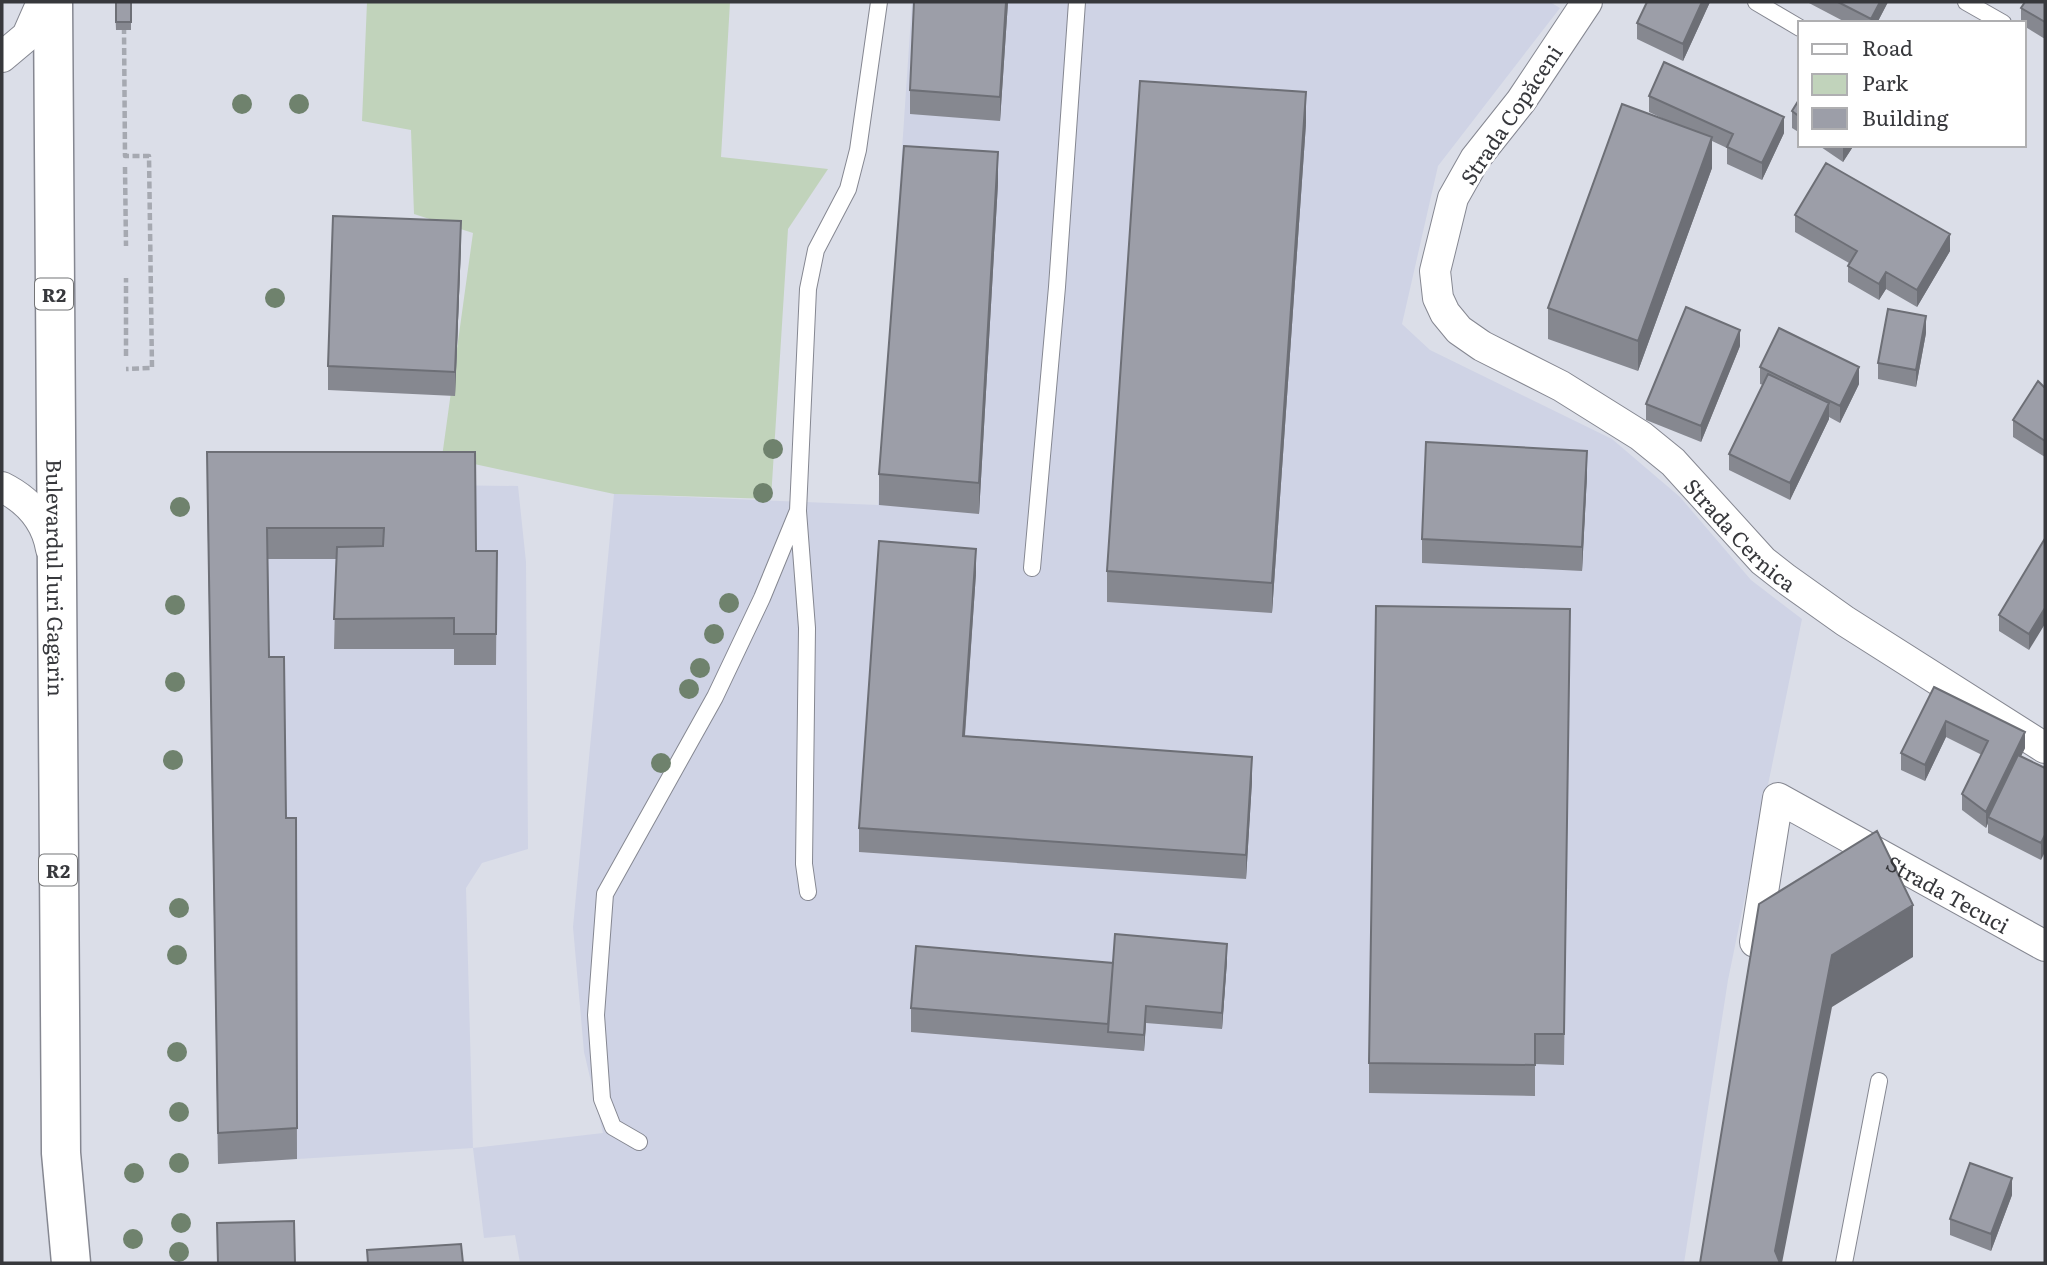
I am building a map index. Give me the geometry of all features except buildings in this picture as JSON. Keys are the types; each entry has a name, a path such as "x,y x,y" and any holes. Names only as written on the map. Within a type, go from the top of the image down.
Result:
{"main road":[{"name":"Bulevardul Iuri Gagarin","path":"53,2 61,1153 71,1263"},
{"name":"Bulevardul Iuri Gagarin","path":"48,1263 61,1153"}],"street":[{"path":"2,57 27,36 42,2"},
{"name":"Strada Copăceni","path":"1445,313 1438,298 1435,271 1453,198 1475,159 1521,101 1579,4"},
{"name":"Strada Cernica","path":"1445,313 1459,331 1482,346 1561,386 1641,436 1673,462 1763,561 1786,579 1845,621 2045,748"},
{"path":"2,487 18,495 37,513 49,536 56,587"},
{"name":"Strada Tecuci","path":"1750,976 1778,798 2045,946"}],"lane":[{"path":"808,892 804,864 807,628 798,511 808,289 816,250 848,189 859,149 879,2"},
{"path":"1032,568 1057,288 1077,2"},
{"path":"1756,2 1798,27"},
{"path":"1966,2 1999,21"},
{"path":"639,1142 613,1127 602,1099 596,1015 604,894 715,697 762,598 798,511"},
{"path":"1844,1263 1878,1081"}],"path":[{"path":"124,15 125,156 149,156 152,368 126,369"},
{"path":"125,167 126,246"},
{"path":"126,278 126,356"}],"shaded area":[{"path":"912,2 1550,2 1560,8 1438,166 1402,324 1430,350 1612,439 1680,497 1751,580 1802,619 1728,980 1684,1263 520,1263 515,1235 484,1238 473,1148 603,1133 584,1052 573,927 614,494 878,505"},
{"path":"207,482 518,486 526,562 528,849 482,863 466,888 473,1148 218,1164"}],"green space":[{"path":"367,2 730,2 721,157 828,169 788,229 771,499 614,494 442,457 473,233 414,214 411,130 362,121"}]}
